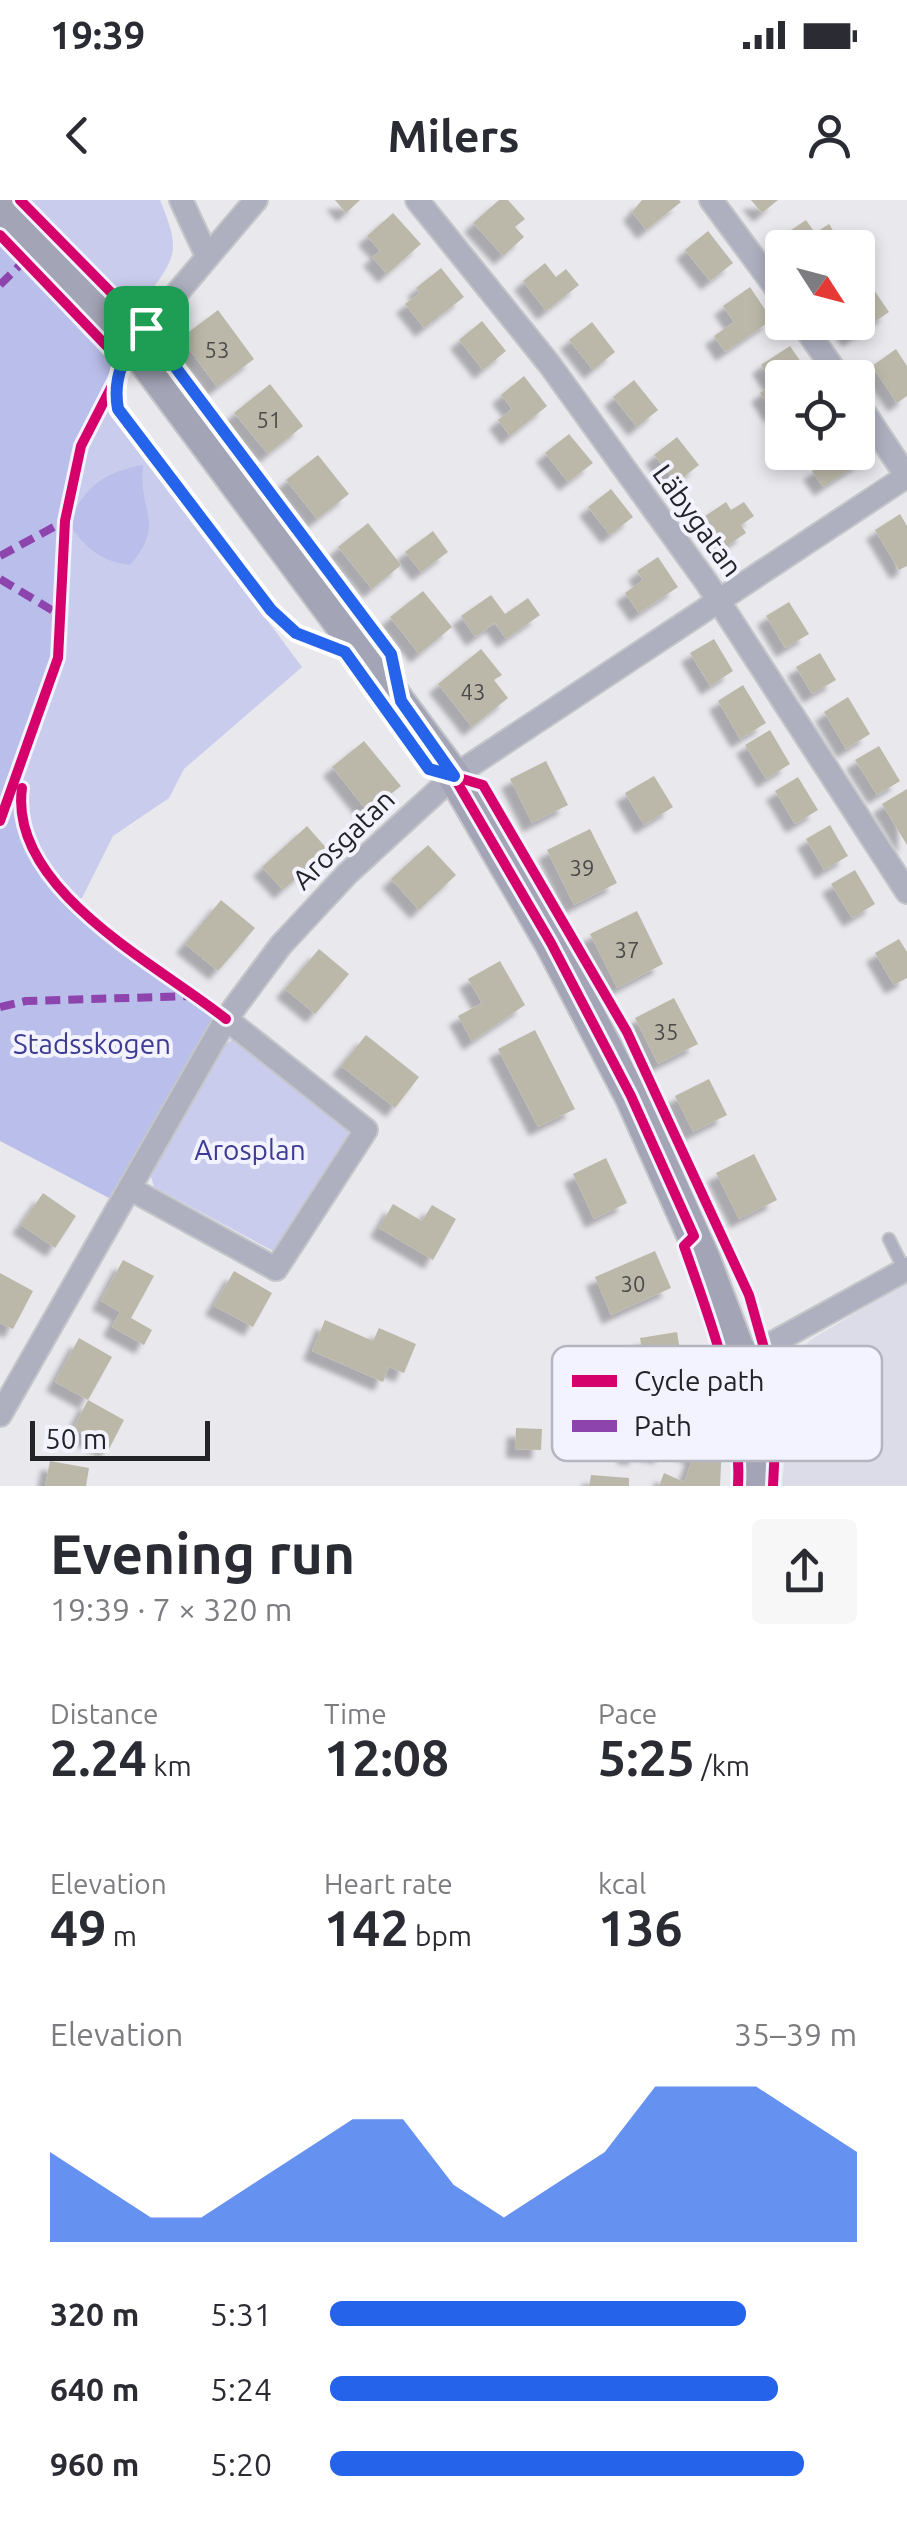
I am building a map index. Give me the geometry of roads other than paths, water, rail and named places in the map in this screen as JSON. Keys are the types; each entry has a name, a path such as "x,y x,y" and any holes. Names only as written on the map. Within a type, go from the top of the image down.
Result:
{"street":[{"path":"181,200 206,254"},
{"path":"133,344 256,200"},
{"name":"Läbygatan","path":"417,200 550,364 719,601 907,892"},
{"path":"711,200 765,273"},
{"path":"0,210 133,344 454,776 551,943 631,1096 703,1257 737,1346"},
{"path":"875,429 907,477"},
{"name":"Arosgatan","path":"0,1415 226,1018 281,945 347,874 454,776 907,477"},
{"path":"129,1188 276,1269 366,1130 226,1018"},
{"path":"768,1346 906,1270"},
{"path":"754,1486 755,1461"}],"lane":[{"path":"889,1240 906,1270"}],"park label":[{"name":"Stadsskogen","path":"92,1043"},
{"name":"Arosplan","path":"250,1149"}]}
